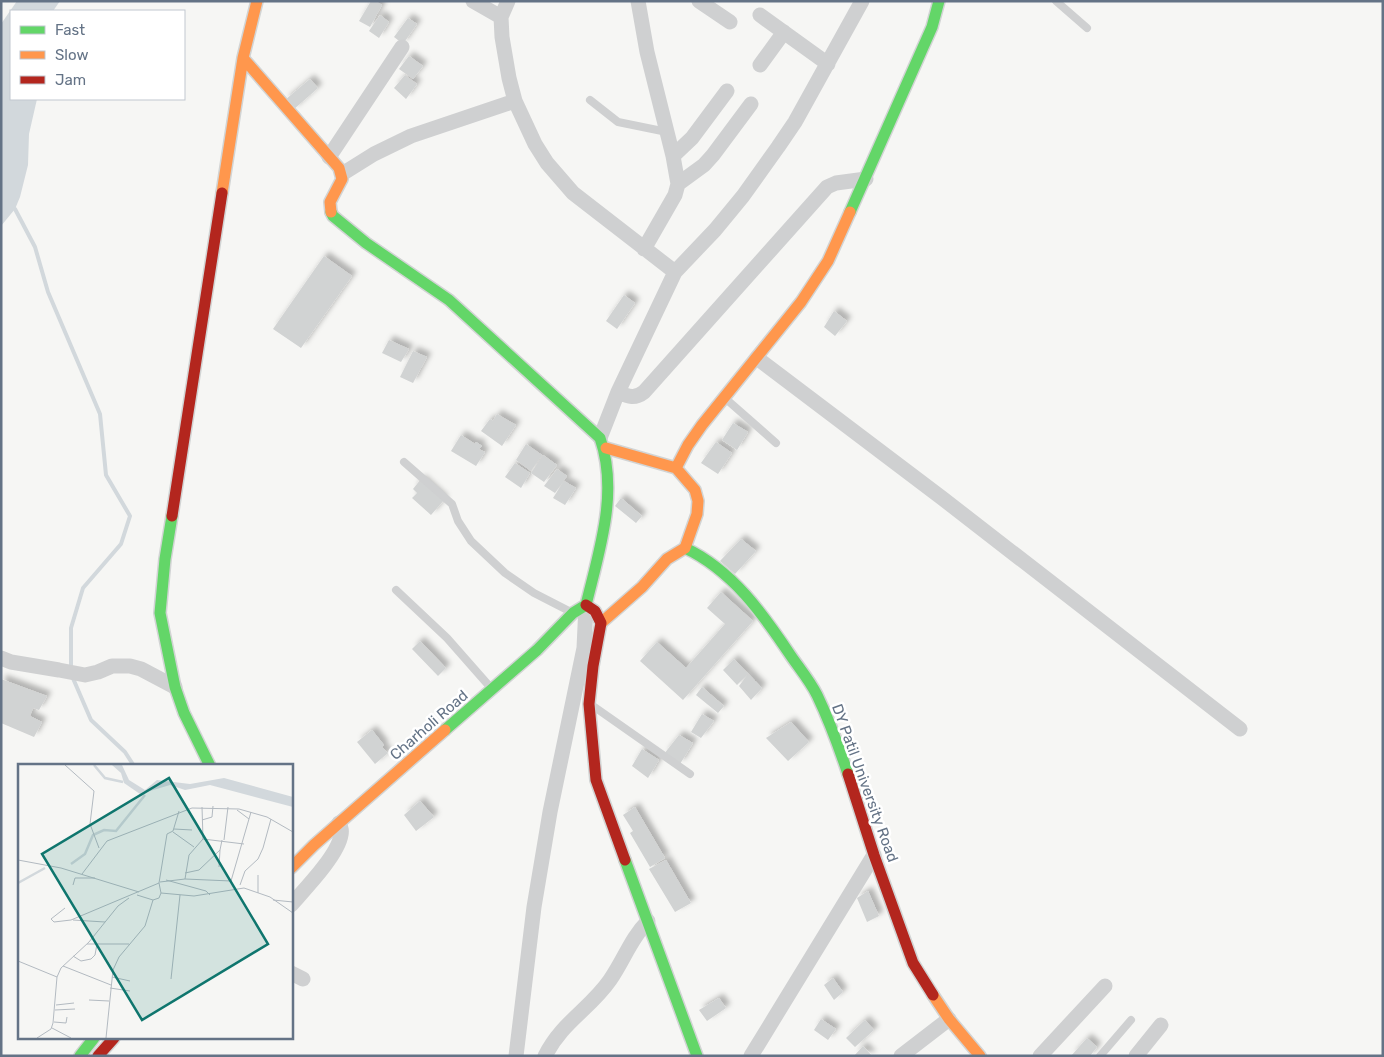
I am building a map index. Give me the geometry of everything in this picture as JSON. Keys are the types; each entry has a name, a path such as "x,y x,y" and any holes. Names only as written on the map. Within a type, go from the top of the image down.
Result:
{"street":[{"path":"209,764 184,712 175,686 160,613 165,558 243,58 257,1"},
{"path":"473,1 501,18"},
{"path":"508,1 501,18 502,37 515,101 535,144 559,179 573,193 675,272"},
{"path":"638,1 647,52 673,156 678,184 675,195 644,249"},
{"path":"699,1 730,22"},
{"path":"516,1056 534,907 550,812 584,648 580,609 607,510 608,463 603,443 618,392 675,272 715,230 743,196 795,122 862,1"},
{"path":"676,468 688,445 702,425 801,302 824,268 866,179 932,26 940,1"},
{"path":"760,15 828,64"},
{"path":"760,65 784,32"},
{"path":"329,157 402,47"},
{"path":"243,58 342,174 342,179 329,205 333,216 366,243 449,300 603,443 676,468 695,490 698,501 697,514 685,548 667,559 642,587 601,623"},
{"path":"673,156 692,138 727,91"},
{"path":"342,174 380,151 411,136 515,101"},
{"path":"678,184 704,165 751,104"},
{"path":"618,392 632,398 644,392 827,187 836,183 866,179"},
{"path":"757,358 950,504 1240,729"},
{"name":"DY Patil University Road","path":"685,548 704,557 724,573 756,608 816,693 837,741 874,855 913,962 948,1019 980,1056"},
{"path":"580,609 595,611 601,623 593,666 589,704 596,780 696,1056"},
{"name":"Charholi Road","path":"292,867 339,823 537,650 580,609"},
{"path":"1,658 11,662 85,676 112,666 130,666 141,669 175,686"},
{"path":"292,904 324,866 336,848 342,830 339,823"},
{"path":"755,1055 874,855"},
{"path":"545,1056 558,1034 610,980 631,942 648,921"},
{"path":"1040,1056 1105,986"},
{"path":"901,1056 948,1019"},
{"path":"1136,1056 1161,1024"},
{"path":"80,1056 92,1040"},
{"path":"98,1056 112,1040"}],"lane":[{"path":"1056,1 1087,28"},
{"path":"590,100 618,122 667,132"},
{"path":"725,397 776,443"},
{"path":"404,462 452,504 458,521 471,541 505,572 534,593 580,609"},
{"path":"396,590 447,638 492,690"},
{"path":"589,704 690,774"},
{"path":"1100,1056 1131,1020"}],"shaded area":[{"path":"17,1 60,1 54,10 11,10"},
{"path":"10,11 10,100 37,100 29,134 28,165 20,197 15,209 1,226 1,24"}],"building":[{"path":"371,1 382,5 370,27 359,21"},
{"path":"380,15 389,22 379,38 369,31"},
{"path":"408,18 417,24 403,44 394,37"},
{"path":"409,56 423,66 413,79 399,69"},
{"path":"405,75 417,84 406,99 394,88"},
{"path":"310,79 318,88 293,110 285,100"},
{"path":"324,256 352,276 301,348 273,329"},
{"path":"624,295 635,303 617,329 606,321"},
{"path":"834,311 847,321 835,336 824,327"},
{"path":"389,340 409,349 401,362 382,353"},
{"path":"413,351 427,357 413,383 400,377"},
{"path":"497,414 516,425 502,446 481,431 490,419 493,421"},
{"path":"733,423 748,432 737,450 722,440"},
{"path":"461,435 482,446 479,449 485,452 476,466 451,451"},
{"path":"716,442 732,453 718,474 701,463"},
{"path":"526,444 542,455 531,471 516,460"},
{"path":"543,455 557,465 544,482 531,473"},
{"path":"515,463 530,473 521,488 505,477"},
{"path":"557,469 567,476 555,493 544,486"},
{"path":"421,479 444,500 431,515 412,498 417,493 413,489"},
{"path":"564,481 576,488 565,505 553,498"},
{"path":"621,498 642,516 636,523 615,506"},
{"path":"741,539 756,551 735,574 720,561"},
{"path":"721,592 753,621 683,700 640,661 657,642 686,668 725,624 707,608"},
{"path":"420,641 446,668 438,676 412,649"},
{"path":"734,659 762,688 751,700 739,686 748,674 737,685 723,670"},
{"path":"1,679 47,696 39,710 33,708 30,716 42,722 34,737 1,723"},
{"path":"702,687 724,706 718,713 696,695"},
{"path":"702,714 714,721 701,738 691,732"},
{"path":"791,722 809,742 788,761 766,738"},
{"path":"372,730 388,753 375,764 357,742"},
{"path":"679,735 693,743 680,764 664,754"},
{"path":"642,749 659,760 648,778 632,766"},
{"path":"420,801 434,817 416,831 404,815"},
{"path":"635,807 665,858 650,867 630,833 633,831 623,815"},
{"path":"666,860 691,903 675,912 649,869"},
{"path":"868,891 879,916 867,922 857,898"},
{"path":"833,978 843,992 834,1000 824,985"},
{"path":"719,998 726,1008 707,1021 699,1010"},
{"path":"821,1019 836,1029 828,1040 814,1030"},
{"path":"865,1020 874,1030 855,1047 846,1038"},
{"path":"1087,1038 1097,1047 1090,1056 1071,1056"},
{"path":"863,1046 872,1056 854,1056"}],"waterway":[{"path":"15,209 35,247 48,292 100,414 106,475 130,516 121,544 83,588 71,628 71,669"},
{"path":"72,676 91,720 125,752 133,764"}],"traffic: fast":[{"path":"850,212 932,27 939,1"},
{"path":"331,212 333,216 366,243 449,300 600,438 608,480 607,501 601,543 586,605"},
{"path":"172,516 165,559 160,613 175,687 184,713 209,764"},
{"path":"685,548 702,557 732,581 769,624 817,695 834,734 848,774"},
{"path":"445,730 537,650 573,613 586,605"},
{"path":"625,860 697,1056"},
{"path":"80,1056 92,1040"}],"traffic: slow":[{"path":"222,193 243,58 257,1"},
{"path":"243,58 339,168 342,179 330,202 331,212"},
{"path":"606,448 676,468 688,445 702,425 801,302 828,261 850,212"},
{"path":"601,623 642,587 667,559 685,548 697,514 698,501 695,490 676,468"},
{"path":"292,867 314,845 445,730"},
{"path":"933,995 949,1019 980,1056"}],"traffic: jam":[{"path":"172,516 222,193"},
{"path":"586,605 595,611 601,623 593,666 589,704 596,780 625,860"},
{"path":"848,774 874,855 913,963 933,995"},
{"path":"98,1056 112,1040"}]}
